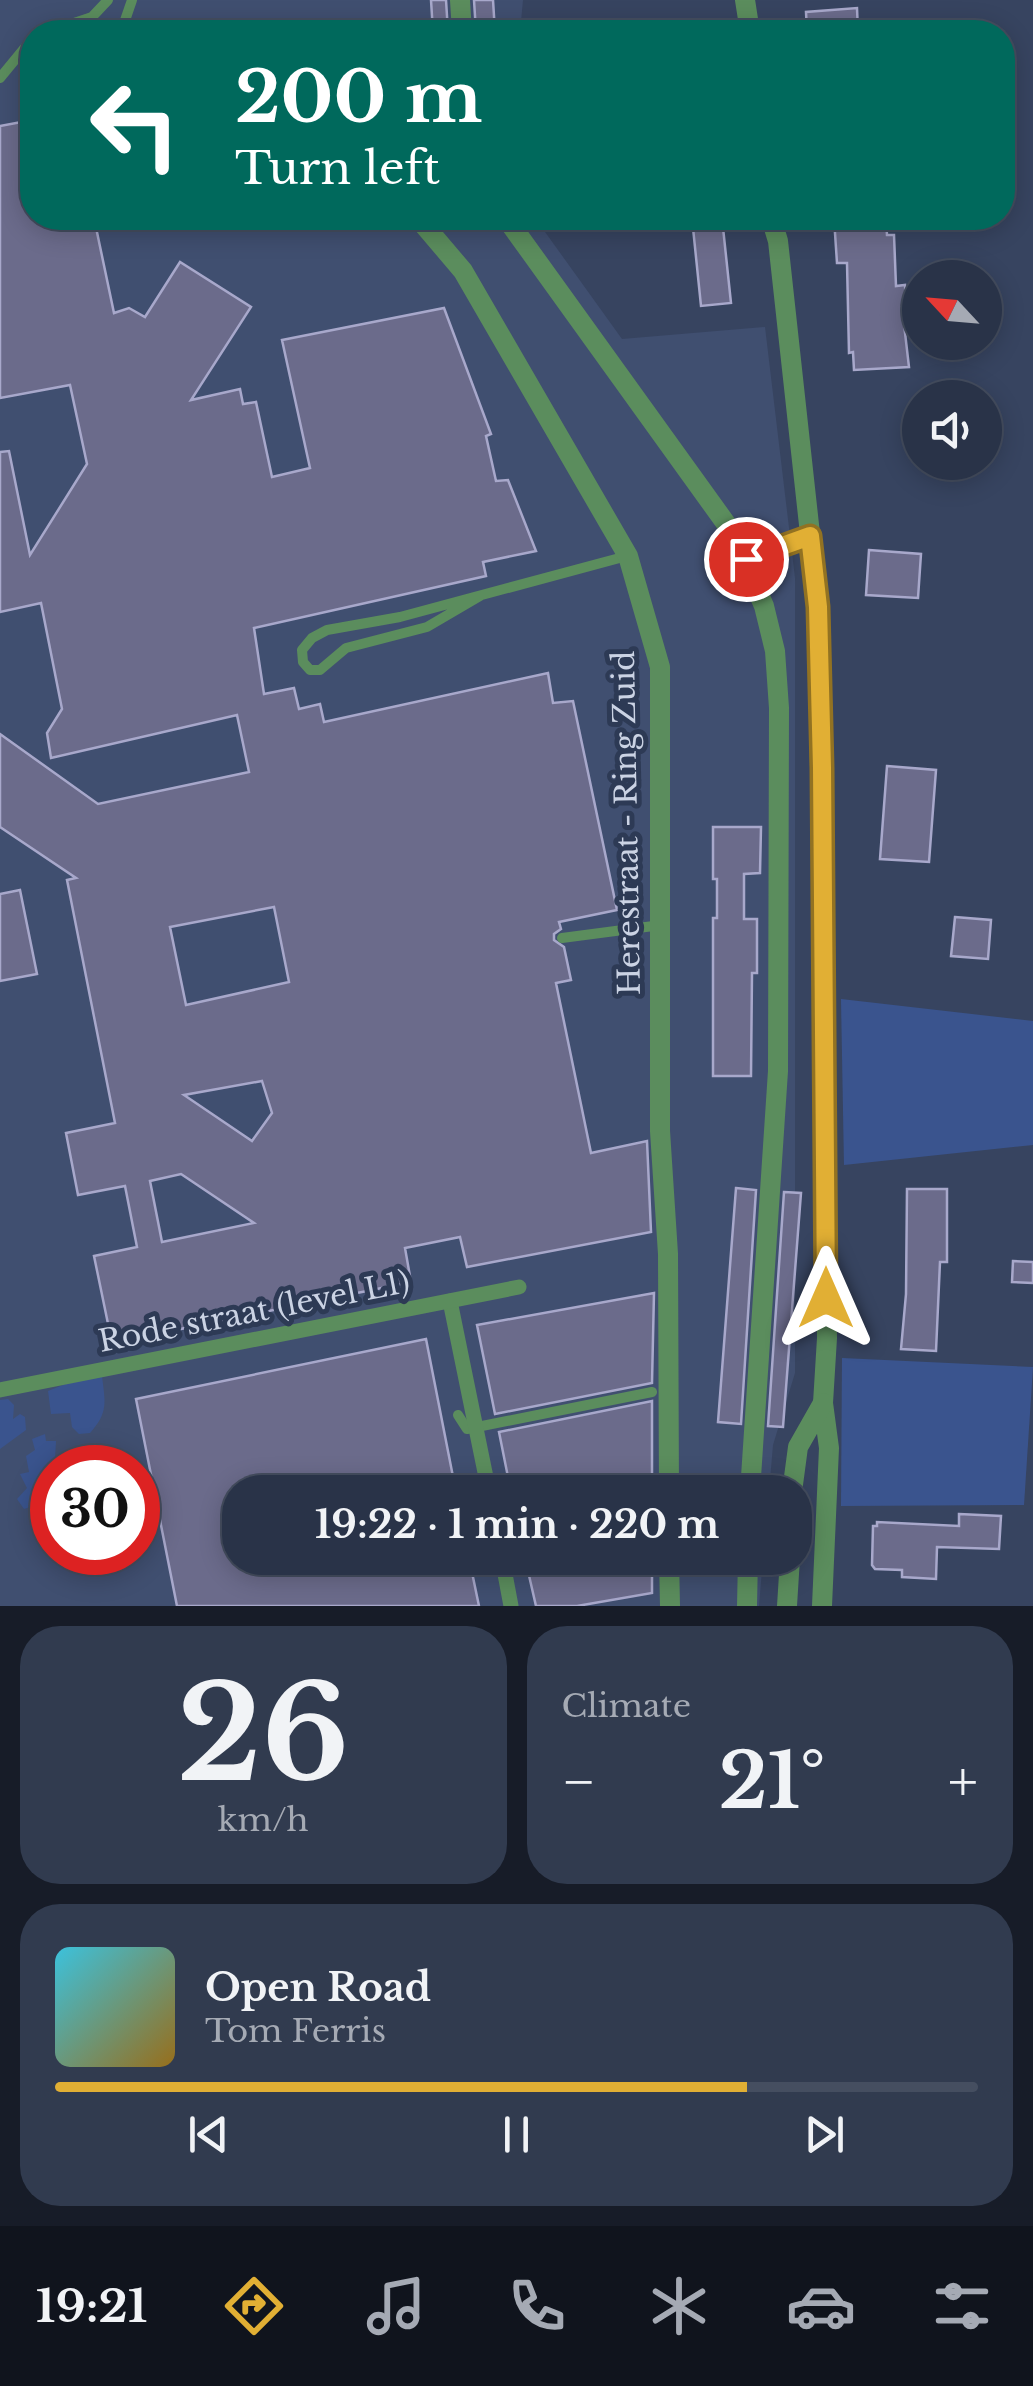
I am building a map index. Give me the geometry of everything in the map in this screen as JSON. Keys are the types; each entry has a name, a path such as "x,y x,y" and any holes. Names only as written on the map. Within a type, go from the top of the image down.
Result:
{"street":[{"name":"Herestraat - Ring Zuid","path":"428,230 463,271 628,556 660,667 660,1131 668,1254 660,1427 667,1475"},
{"path":"515,230 716,507 746,559 764,606 775,651 779,741 778,1072 751,1475"},
{"path":"775,230 818,607 827,1338 823,1403 828,1448 822,1606"},
{"name":"Rode straat (level L1)","path":"0,1390 519,1287"},
{"path":"450,1301 485,1475"},
{"path":"794,1475 798,1447 823,1403"},
{"path":"506,1575 512,1606"},
{"path":"670,1575 670,1606"},
{"path":"747,1606 748,1575"},
{"path":"787,1606 789,1575"}],"lane":[{"path":"83,20 92,17 108,0"},
{"path":"0,78 20,54"},
{"path":"746,559 810,536"},
{"path":"480,596 427,628 346,648 320,670 310,670 303,662 302,650 312,638 327,630 480,596 628,556"},
{"path":"562,938 662,925"},
{"path":"458,1415 466,1429 660,1391"}],"shaded area":[{"path":"0,0 523,0 521,20 20,20 20,230 544,230 622,339 765,327 795,578 795,1373 773,1445 770,1475 222,1475 222,1575 762,1575 759,1606 0,1606"},
{"path":"841,999 1033,1021 1033,1145 844,1165"},
{"path":"842,1358 1033,1367 1024,1505 841,1506"},
{"path":"102,1376 104,1406 90,1433 79,1434 72,1427 70,1413 51,1414 48,1391 78,1379"},
{"path":"8,1399 14,1405 13,1419 20,1414 25,1417 26,1430 0,1449 0,1400"},
{"path":"45,1434 46,1441 56,1441 56,1445 34,1445 32,1439"},
{"path":"30,1453 30,1507 24,1509 17,1499 27,1488 20,1474 29,1472 26,1456"}],"building":[{"path":"431,0 446,0 447,20 432,20"},
{"path":"474,0 493,0 494,20 475,20"},
{"path":"857,8 858,20 806,20 806,12"},
{"path":"20,122 20,230 97,230 114,313 129,308 145,317 180,262 251,307 191,400 240,389 243,404 256,402 272,477 310,468 282,340 444,308 491,434 486,436 496,481 508,480 536,551 483,562 486,576 254,628 264,694 294,688 299,709 320,704 324,722 548,673 553,703 573,701 617,910 559,922 561,929 554,934 554,940 564,947 571,980 556,983 591,1153 647,1141 651,1232 467,1267 460,1237 405,1248 411,1282 112,1343 94,1256 137,1247 125,1186 78,1195 66,1133 115,1123 67,880 76,878 0,827 0,734 98,804 249,772 237,715 51,758 47,733 62,709 41,603 0,612 0,452 9,451 30,555 87,464 70,385 0,398 0,126","holes":["274,907 289,982 186,1005 170,927","262,1081 272,1113 252,1141 184,1095","181,1174 254,1223 162,1242 150,1181"]},
{"path":"693,230 723,230 731,303 701,306"},
{"path":"835,230 887,230 887,235 894,235 896,286 902,285 902,360 908,360 909,367 854,370 853,352 849,353 847,263 837,263"},
{"path":"869,550 921,554 918,598 866,595"},
{"path":"887,766 936,770 929,862 880,859"},
{"path":"713,827 761,827 760,873 744,874 744,919 757,919 751,1076 713,1076 713,918 717,918 717,879 713,879"},
{"path":"20,890 37,974 0,981 0,894"},
{"path":"955,917 991,920 988,959 951,956"},
{"path":"736,1188 756,1190 741,1424 718,1422"},
{"path":"907,1189 947,1189 947,1262 940,1262 936,1351 901,1349"},
{"path":"784,1192 801,1193 783,1427 768,1426"},
{"path":"1013,1261 1033,1262 1033,1283 1012,1282"},
{"path":"654,1293 652,1383 495,1414 477,1325"},
{"path":"426,1339 453,1475 222,1475 222,1575 473,1575 479,1606 177,1606 160,1520 160,1445 145,1445 136,1399"},
{"path":"652,1401 652,1475 508,1475 499,1432"},
{"path":"959,1514 1001,1516 999,1549 937,1547 936,1579 902,1577 902,1570 875,1569 872,1565 873,1526 877,1522 959,1526"},
{"path":"529,1575 652,1575 652,1593 577,1606 536,1606"}],"route":[{"path":"746,559 810,536 818,607 822,768 826,1298"}]}
